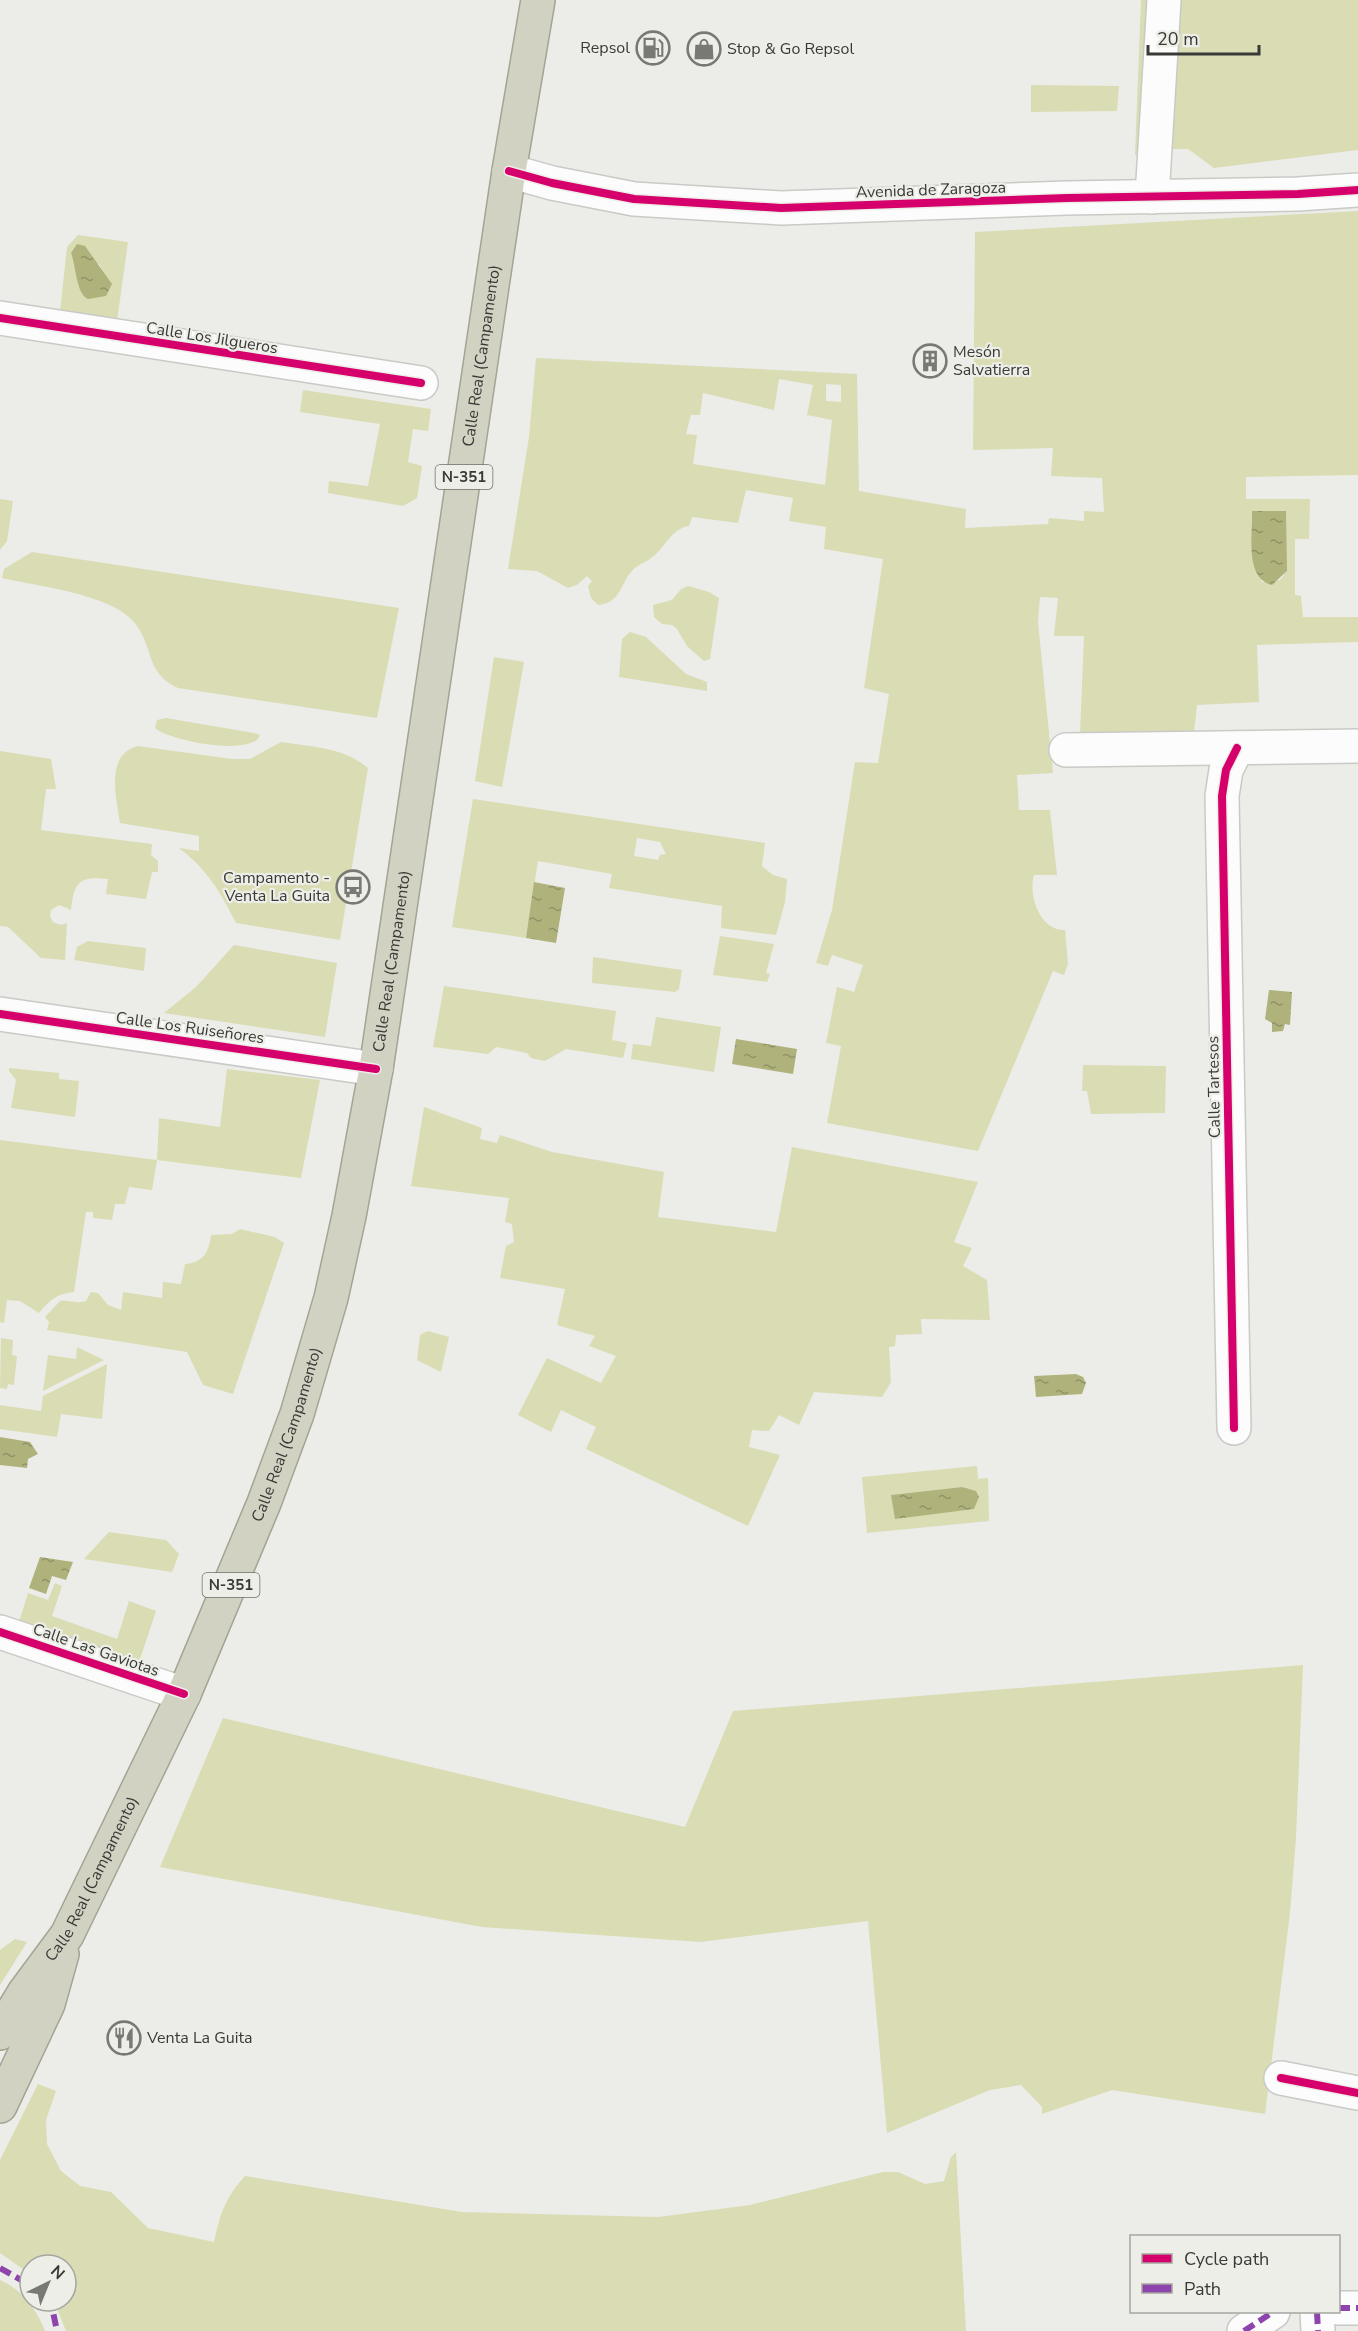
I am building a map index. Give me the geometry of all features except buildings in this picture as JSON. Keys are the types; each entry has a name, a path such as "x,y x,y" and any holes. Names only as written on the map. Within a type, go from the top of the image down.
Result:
{"highway":[{"name":"Calle Real (Campamento)","path":"0,2033 24,1993 67,1935 184,1694 252,1533 297,1414 331,1298 349,1216 376,1069 509,171 538,0"},
{"name":"N-351","path":"0,2106 48,2004 67,1935"}],"street":[{"path":"1152,197 1164,0"},
{"name":"Avenida de Zaragoza","path":"509,171 552,183 634,199 769,207 1298,194 1358,190"},
{"name":"Calle Los Jilgueros","path":"0,318 421,383"},
{"path":"1066,750 1358,746"},
{"name":"Calle Tartesos","path":"1234,1428 1222,796 1226,770 1237,748"},
{"name":"Calle Los Ruiseñores","path":"0,1014 376,1069"},
{"name":"Calle Las Gaviotas","path":"0,1632 184,1694"},
{"path":"1281,2078 1358,2093"},
{"path":"1340,2308 1358,2308"},
{"path":"1317,2313 1318,2331"}],"shaded area":[{"path":"1141,0 1358,0 1358,150 1214,168 1188,149 1155,149 1135,155"},
{"path":"1031,85 1119,86 1117,111 1031,112"},
{"path":"1358,211 1358,475 1246,477 1246,499 1310,499 1309,539 1295,539 1295,595 1301,596 1303,617 1358,617 1358,642 1257,645 1259,702 1197,705 1194,732 1080,735 1084,636 1054,636 1058,598 1040,597 1038,622 1053,773 1017,775 1019,810 1050,810 1057,875 1034,875 1033,892 1043,918 1056,929 1065,930 1068,964 1064,975 1053,971 978,1151 827,1123 841,1046 826,1043 837,987 854,992 863,965 832,955 828,966 816,963 832,910 855,762 878,763 889,694 864,688 883,559 824,549 826,527 789,521 793,498 746,490 738,523 692,517 689,526 677,531 656,554 634,569 616,597 606,603 598,605 591,598 588,586 592,581 587,576 577,585 568,588 537,571 508,569 529,437 536,358 857,374 859,491 966,509 965,528 1048,524 1049,518 1084,521 1084,511 1104,512 1102,478 1051,476 1053,448 973,450 975,232","holes":["779,379 813,385 807,415 832,420 825,485 693,464 697,435 686,434 691,415 700,415 703,393 774,410","826,384 841,385 841,402 826,401","1287,571 1280,580 1262,582 1260,576"]},
{"path":"78,235 128,242 117,321 60,312 67,247","holes":["99,264 104,273 77,276 77,266"]},
{"path":"303,390 431,409 428,431 413,429 408,462 422,466 417,498 403,506 328,493 329,481 368,486 380,424 300,412"},
{"path":"0,499 13,501 7,541 0,550"},
{"path":"32,552 399,608 377,718 178,688 160,675 141,632 123,612 91,598 2,578 4,569"},
{"path":"688,586 709,592 719,598 710,659 704,661 687,646 677,629 672,625 662,624 654,617 653,605 672,600 681,589"},
{"path":"630,632 646,637 686,674 707,682 707,691 619,677 622,639"},
{"path":"494,657 524,662 502,787 475,781"},
{"path":"166,718 260,735 254,742 243,745 210,745 193,742 176,738 155,728 157,720"},
{"path":"281,742 338,752 368,768 340,940 236,923 212,882 198,864 179,848 199,851 199,836 120,823 115,778 121,758 128,751 138,746 232,759 250,759"},
{"path":"0,751 51,759 56,789 46,789 41,830 152,844 151,855 158,861 158,872 152,872 146,899 106,894 108,879 98,878 84,880 76,887 71,910 59,905 51,910 50,916 53,922 61,925 67,923 65,960 41,958 8,927 0,926"},
{"path":"473,799 765,843 762,866 773,875 787,879 785,902 776,935 721,928 722,906 609,888 612,874 538,861 526,938 452,927","holes":["637,838 660,842 666,854 660,855 658,860 634,856"]},
{"path":"720,936 774,944 766,973 770,974 767,982 713,975"},
{"path":"88,941 146,948 144,971 74,960 77,947"},
{"path":"234,945 337,963 325,1037 164,1013 196,987"},
{"path":"593,957 682,970 679,989 675,992 592,983"},
{"path":"444,986 616,1011 612,1040 627,1043 623,1058 566,1049 545,1061 531,1058 527,1053 496,1047 488,1054 433,1047"},
{"path":"656,1017 721,1027 714,1072 631,1059 633,1044 651,1046"},
{"path":"1083,1065 1166,1066 1165,1113 1091,1114 1087,1091 1082,1091"},
{"path":"9,1068 59,1073 59,1079 79,1081 75,1117 11,1108 16,1080"},
{"path":"227,1069 320,1080 301,1178 157,1160 159,1118 220,1127"},
{"path":"424,1107 482,1128 480,1139 497,1143 500,1135 552,1152 664,1172 658,1217 776,1232 792,1147 978,1182 954,1242 972,1248 963,1266 987,1280 990,1320 921,1319 922,1334 896,1335 895,1346 889,1347 891,1382 882,1397 814,1392 799,1425 779,1415 769,1431 752,1430 749,1447 780,1455 748,1526 586,1449 596,1427 561,1410 551,1432 518,1415 547,1358 601,1383 616,1356 589,1346 595,1336 557,1325 565,1289 500,1278 506,1246 514,1242 512,1224 505,1222 509,1198 411,1186"},
{"path":"0,1140 157,1160 152,1190 129,1187 125,1204 115,1204 112,1220 93,1218 93,1212 86,1212 74,1292 54,1298 39,1313 20,1301 7,1300 4,1323 0,1322"},
{"path":"240,1229 275,1237 284,1243 233,1394 203,1385 187,1352 47,1330 49,1322 45,1317 60,1301 86,1301 91,1292 98,1293 108,1305 121,1310 123,1292 162,1298 163,1282 181,1284 185,1264 201,1259 209,1246 211,1235 232,1234"},
{"path":"428,1331 449,1337 441,1372 417,1360 420,1335"},
{"path":"1,1338 13,1340 12,1355 17,1356 14,1385 8,1384 7,1389 0,1388"},
{"path":"77,1347 104,1360 43,1391 48,1355 76,1359"},
{"path":"107,1364 102,1419 61,1414 57,1437 0,1429 0,1405 41,1411 43,1396"},
{"path":"977,1466 978,1479 988,1478 989,1521 867,1533 862,1477","holes":["962,1487 976,1491 974,1509 892,1495"]},
{"path":"109,1532 166,1540 179,1554 172,1572 84,1559"},
{"path":"55,1583 62,1586 52,1616 117,1639 129,1601 156,1611 139,1662 19,1622 28,1593 48,1600"},
{"path":"1303,1665 1296,1838 1290,1913 1265,2114 1112,2090 1042,2114 1042,2107 1021,2085 990,2090 887,2133 868,1921 700,1942 482,1927 160,1867 223,1718 685,1827 733,1711"},
{"path":"15,1939 27,1942 0,1985 0,1950"},
{"path":"38,2084 56,2091 46,2120 47,2144 61,2171 80,2186 111,2192 148,2228 214,2242 224,2207 245,2176 462,2212 658,2217 750,2205 883,2172 898,2172 925,2184 944,2181 951,2157 956,2152 966,2331 66,2331 59,2313 78,2313 78,2253 18,2253 18,2266 0,2253 0,2160"},
{"path":"0,2280 18,2292 18,2313 36,2313 45,2331 0,2331"}],"water":[{"path":"77,244 85,246 112,284 106,296 88,299 81,291 71,253"},
{"path":"1252,511 1286,511 1287,571 1272,585 1263,581 1254,565 1251,543"},
{"path":"534,882 565,888 556,943 526,938"},
{"path":"1269,990 1292,992 1290,1025 1285,1024 1283,1031 1272,1032 1272,1023 1265,1019"},
{"path":"736,1039 797,1049 793,1074 732,1064"},
{"path":"1076,1374 1083,1377 1086,1383 1082,1394 1036,1397 1034,1376"},
{"path":"0,1437 30,1442 38,1454 28,1459 27,1468 0,1465"},
{"path":"962,1487 976,1491 979,1497 974,1509 895,1519 891,1495"},
{"path":"40,1557 73,1562 66,1580 52,1576 46,1594 29,1588"}],"marked path":[{"path":"0,2268 18,2278"},
{"path":"1340,2308 1358,2308"},
{"path":"53,2313 57,2331"},
{"path":"1244,2331 1271,2313"},
{"path":"1317,2313 1318,2331"}],"cycle path":[{"path":"509,171 552,183 634,199 781,208 1067,198 1298,194 1358,190"},
{"path":"0,318 421,383"},
{"path":"1234,1428 1222,796 1226,770 1237,748"},
{"path":"0,1014 376,1069"},
{"path":"0,1632 184,1694"},
{"path":"1281,2078 1358,2093"}],"place":[{"name":"Repsol","path":"653,48"},
{"name":"Stop & Go Repsol","path":"704,49"},
{"name":"Mesón Salvatierra","path":"930,361"},
{"name":"Campamento - Venta La Guita","path":"353,887"},
{"name":"Venta La Guita","path":"124,2038"}]}
